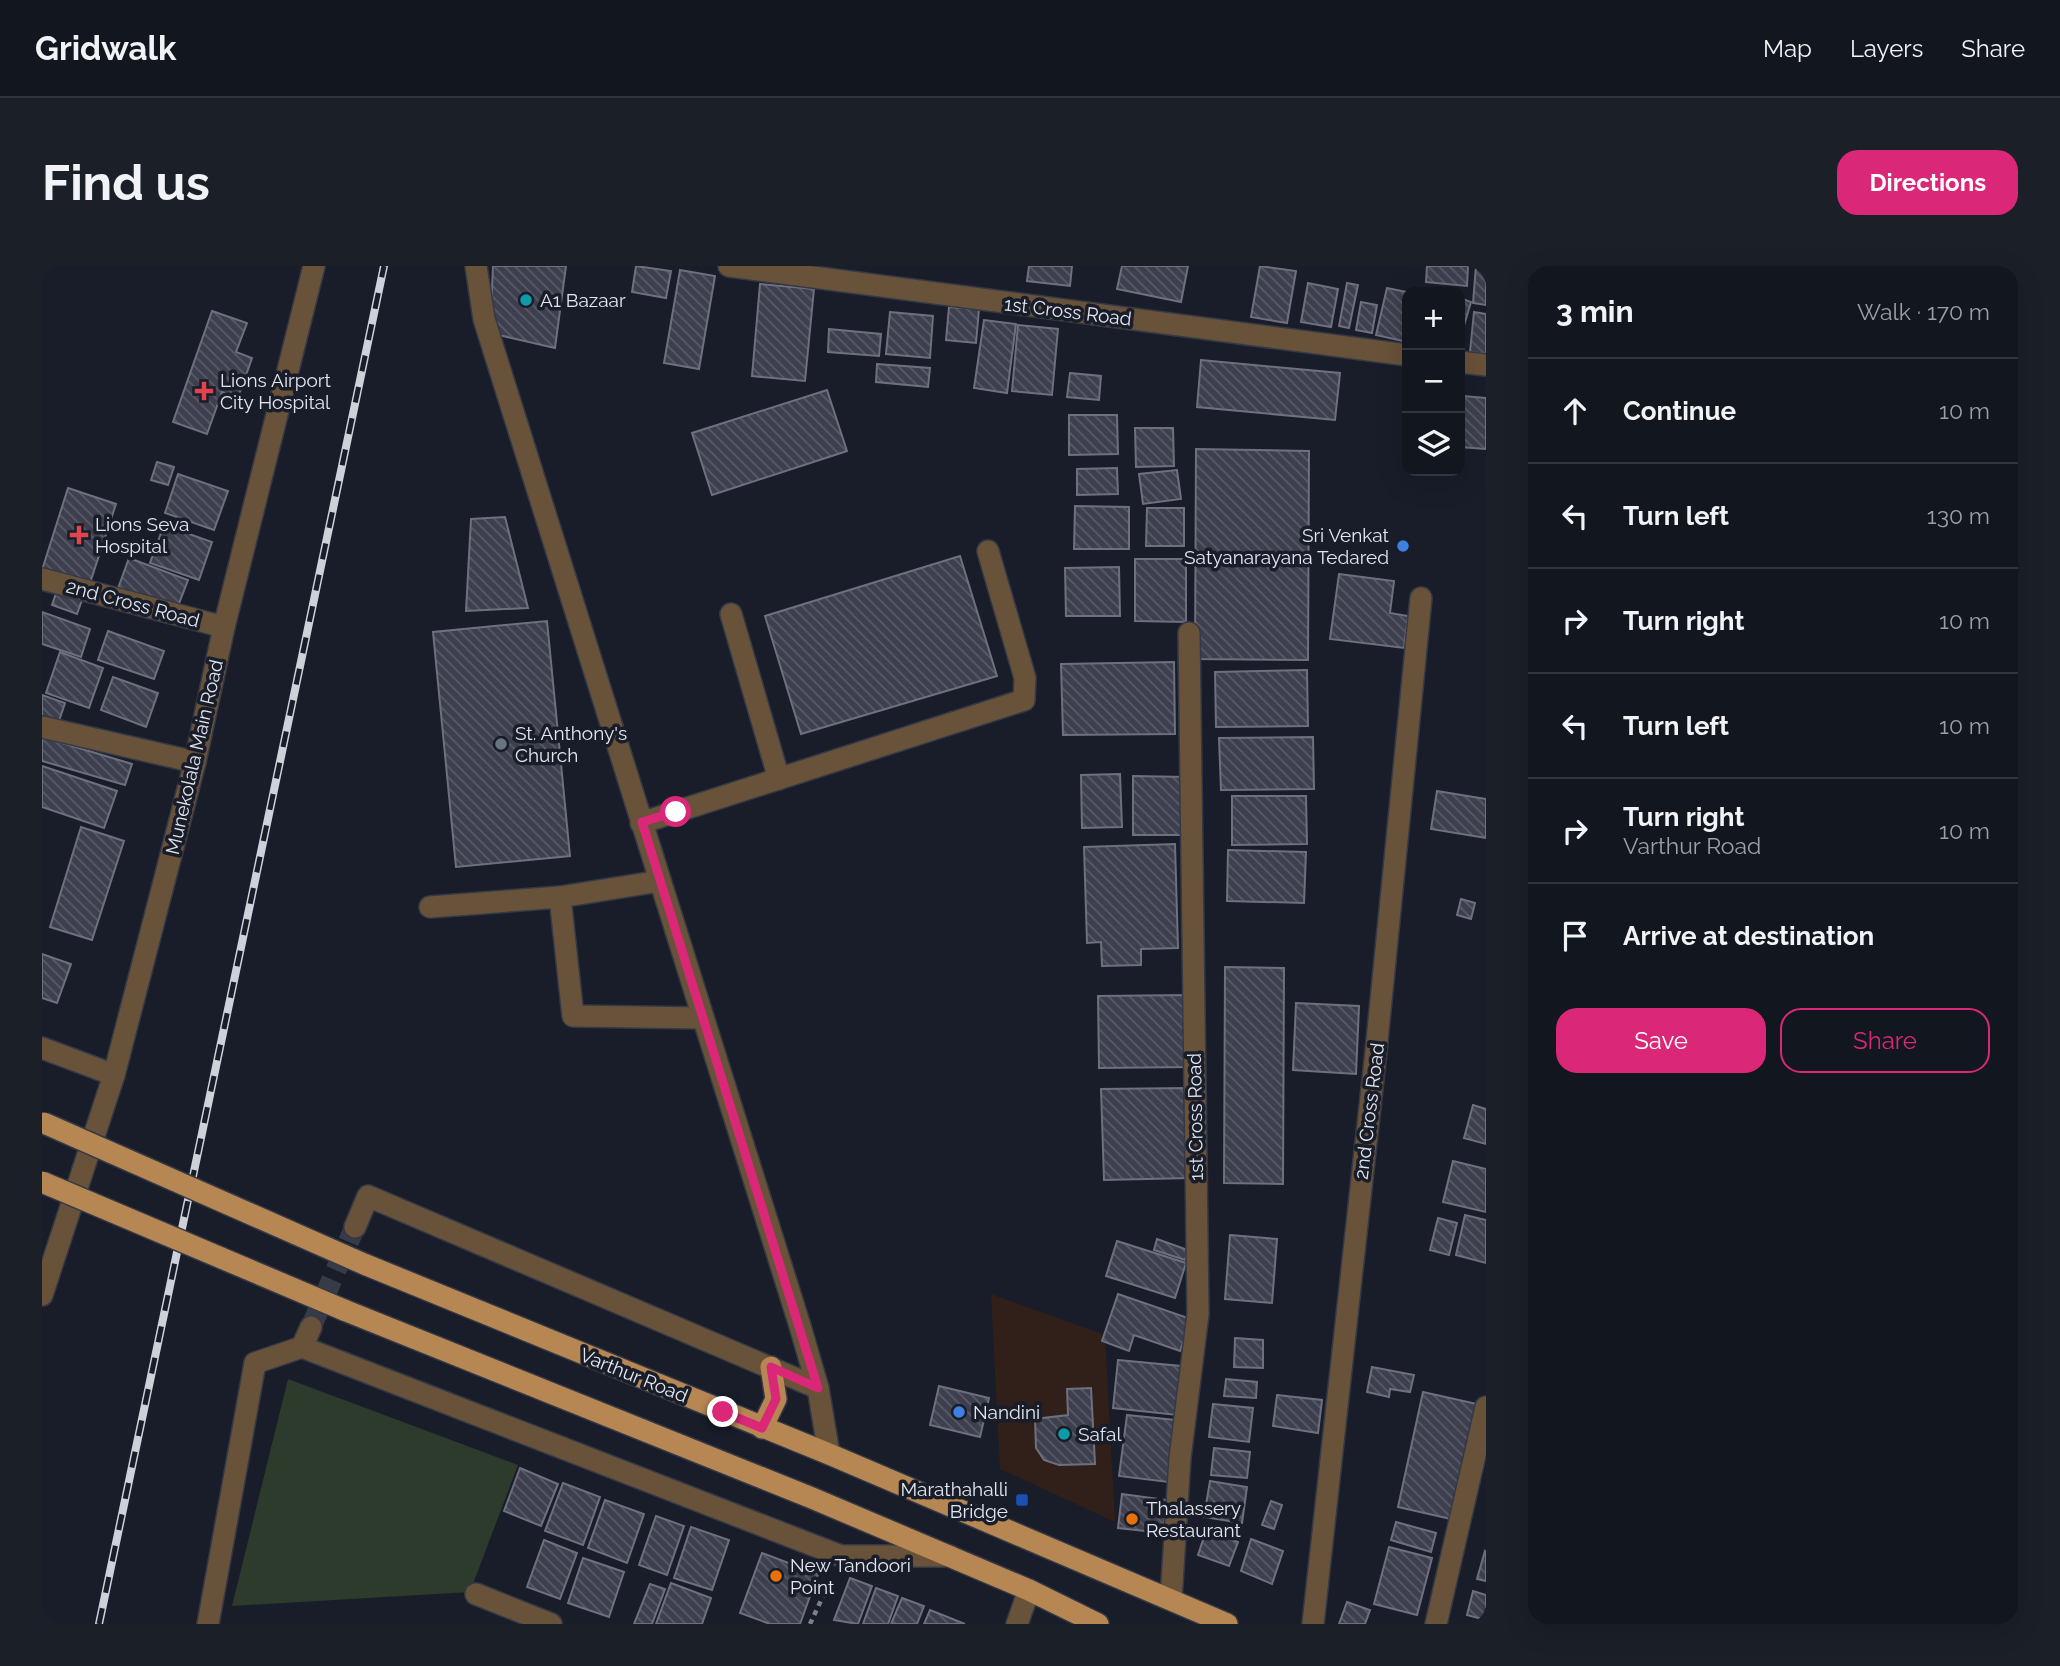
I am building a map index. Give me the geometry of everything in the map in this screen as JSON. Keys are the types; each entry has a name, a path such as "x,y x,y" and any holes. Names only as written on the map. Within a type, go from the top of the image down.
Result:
{"main road":[{"name":"Varthur Road","path":"43,1123 364,1264 829,1454 1227,1624"},
{"path":"42,1182 344,1310 950,1556 1098,1624"},
{"path":"762,1428 776,1399 771,1367"}],"street":[{"name":"Munekolala Main Road","path":"42,1294 50,1241 114,1074 195,762 224,628 314,266"},
{"path":"476,266 484,319 818,1388 829,1454"},
{"name":"1st Cross Road","path":"729,266 1402,354"},
{"path":"1465,363 1486,365"},
{"path":"642,822 1024,700 1025,678 988,551"},
{"name":"2nd Cross Road","path":"42,579 224,628"},
{"name":"2nd Cross Road","path":"1313,1624 1376,1061 1421,598"},
{"path":"731,614 779,779"},
{"name":"1st Cross Road","path":"1171,1599 1180,1458 1198,1314 1189,633"},
{"path":"42,727 195,762"},
{"path":"430,907 560,897 660,881"},
{"path":"560,897 573,1016 703,1018"},
{"path":"42,1048 114,1074"},
{"path":"355,1227 368,1196 818,1388"},
{"path":"208,1624 255,1363 307,1337 841,1556 950,1556"},
{"path":"1436,1624 1486,1407"},
{"path":"1017,1624 1029,1590"},
{"path":"476,1594 551,1624"}],"path":[{"path":"810,1624 841,1556"}],"shaded area":[{"path":"991,1294 1105,1335 1115,1522 1000,1469"}],"green space":[{"path":"288,1379 518,1465 470,1592 232,1606"}],"building":[{"name":"A1 Bazaar","path":"493,266 566,266 555,348 490,333"},
{"path":"636,266 671,271 666,298 632,292"},
{"path":"1029,266 1072,266 1070,286 1027,281"},
{"path":"1122,266 1188,266 1181,302 1117,289"},
{"path":"1260,266 1296,271 1287,323 1251,317"},
{"path":"1427,266 1468,266 1467,286 1426,282"},
{"path":"1476,266 1486,266 1486,305 1473,303"},
{"path":"680,270 715,276 699,369 664,363"},
{"path":"1308,283 1338,289 1331,327 1301,322"},
{"path":"1347,283 1358,285 1349,328 1339,326"},
{"path":"760,284 814,289 805,381 752,376"},
{"path":"1387,288 1402,291 1402,341 1376,335"},
{"path":"1465,300 1471,302 1465,322"},
{"path":"1361,302 1377,305 1372,333 1356,330"},
{"path":"949,307 979,309 976,343 946,340"},
{"path":"212,311 247,323 236,352 252,358 238,398 222,392 207,434 173,422"},
{"path":"890,312 933,316 930,358 886,354"},
{"path":"1474,312 1486,314 1486,354 1470,352"},
{"path":"984,320 1016,324 1007,393 974,388"},
{"path":"1018,325 1058,329 1052,395 1012,391"},
{"path":"829,329 881,334 879,356 828,352"},
{"path":"1201,360 1340,373 1335,420 1197,407"},
{"path":"877,364 930,368 928,387 876,382"},
{"path":"1070,373 1101,376 1099,400 1067,397"},
{"path":"827,390 847,451 712,495 692,433"},
{"path":"1465,396 1486,398 1486,449 1465,447"},
{"path":"1069,415 1117,415 1118,454 1069,455"},
{"path":"1135,428 1173,428 1174,466 1136,467"},
{"path":"1196,449 1309,451 1308,660 1195,659"},
{"path":"157,462 174,467 168,485 151,480"},
{"path":"1117,468 1118,494 1077,495 1077,469"},
{"path":"1177,470 1181,499 1143,504 1139,474"},
{"path":"178,474 228,491 214,530 165,513"},
{"name":"Lions Seva Hospital","path":"68,488 116,504 89,586 42,570"},
{"path":"1075,506 1129,507 1129,549 1074,549"},
{"path":"1147,508 1184,508 1184,546 1146,546"},
{"path":"505,517 528,608 466,611 471,519"},
{"path":"164,525 212,542 199,580 150,563"},
{"path":"960,556 997,676 801,734 765,616"},
{"path":"129,558 188,580 175,614 116,594"},
{"path":"1135,559 1186,559 1186,622 1135,621"},
{"path":"1119,567 1120,616 1066,616 1065,568"},
{"path":"1339,574 1394,581 1390,613 1408,616 1404,648 1330,639"},
{"path":"58,588 83,597 77,614 52,605"},
{"path":"42,612 90,629 81,657 42,644"},
{"name":"St. Anthony's Church","path":"547,621 570,856 456,867 433,632"},
{"path":"108,631 164,651 154,679 98,660"},
{"path":"60,652 103,668 89,708 46,693"},
{"path":"1174,662 1175,734 1063,735 1061,664"},
{"path":"1307,670 1308,726 1216,727 1215,672"},
{"path":"113,677 158,693 146,727 101,710"},
{"path":"42,695 65,703 59,721 42,716"},
{"path":"42,737 132,764 125,785 42,761"},
{"path":"1313,737 1314,789 1221,790 1219,738"},
{"path":"42,766 117,791 104,828 42,807"},
{"path":"1120,774 1122,827 1082,828 1081,775"},
{"path":"1133,776 1187,777 1187,835 1133,835"},
{"path":"1437,791 1486,799 1486,838 1431,829"},
{"path":"1232,796 1306,796 1307,844 1232,845"},
{"path":"81,827 124,841 92,940 50,927"},
{"path":"1175,844 1178,948 1141,949 1141,965 1102,966 1101,942 1087,943 1084,847"},
{"path":"1228,850 1306,852 1304,903 1227,901"},
{"path":"1461,899 1475,903 1471,919 1457,915"},
{"path":"42,954 71,964 57,1003 42,998"},
{"path":"1225,967 1284,968 1283,1184 1224,1183"},
{"path":"1190,995 1191,1067 1099,1068 1098,996"},
{"path":"1296,1003 1359,1006 1356,1074 1293,1070"},
{"path":"1187,1088 1190,1178 1104,1180 1101,1089"},
{"path":"1473,1105 1486,1109 1486,1144 1464,1138"},
{"path":"1453,1161 1486,1169 1486,1212 1443,1202"},
{"path":"1465,1215 1486,1220 1486,1263 1456,1255"},
{"path":"1438,1218 1457,1223 1449,1255 1430,1250"},
{"path":"1230,1235 1277,1239 1272,1303 1225,1299"},
{"path":"1157,1239 1188,1250 1185,1260 1154,1250"},
{"path":"1117,1241 1186,1263 1175,1298 1106,1276"},
{"path":"1118,1294 1191,1319 1180,1351 1134,1335 1129,1351 1102,1341"},
{"path":"1235,1338 1263,1340 1263,1368 1234,1367"},
{"path":"1118,1360 1181,1366 1177,1415 1113,1408"},
{"path":"1372,1367 1414,1375 1410,1392 1390,1389 1389,1397 1367,1392"},
{"path":"1226,1379 1257,1382 1256,1398 1224,1396"},
{"name":"Nandini","path":"939,1386 989,1398 980,1437 930,1425"},
{"name":"Safal","path":"1091,1388 1095,1464 1059,1465 1044,1460 1036,1448 1035,1419 1068,1415 1067,1389"},
{"path":"1423,1392 1477,1404 1451,1519 1398,1507"},
{"path":"1277,1395 1322,1400 1318,1433 1273,1426"},
{"path":"1213,1404 1253,1408 1249,1442 1209,1437"},
{"path":"1127,1415 1175,1420 1168,1482 1119,1476"},
{"path":"1214,1448 1250,1452 1247,1478 1211,1475"},
{"path":"520,1468 558,1484 541,1526 504,1511"},
{"path":"1210,1481 1247,1487 1242,1523 1204,1517"},
{"path":"563,1483 600,1497 583,1545 545,1531"},
{"path":"1122,1494 1167,1500 1163,1533 1118,1528"},
{"path":"605,1500 644,1514 627,1563 588,1548"},
{"path":"1271,1501 1282,1505 1274,1529 1262,1525"},
{"path":"656,1516 684,1526 667,1575 639,1565"},
{"path":"1396,1522 1436,1533 1431,1552 1391,1540"},
{"path":"691,1527 729,1540 712,1590 674,1578"},
{"path":"1206,1531 1238,1542 1229,1566 1198,1555"},
{"path":"1251,1539 1283,1551 1272,1584 1241,1571"},
{"path":"544,1540 577,1553 560,1599 527,1587"},
{"path":"1389,1547 1432,1558 1417,1615 1374,1604"},
{"path":"1486,1552 1486,1581 1477,1579"},
{"path":"762,1553 818,1574 800,1624 770,1624 740,1613"},
{"path":"583,1558 624,1572 609,1617 568,1603"},
{"path":"850,1578 872,1586 858,1624 834,1620"},
{"path":"671,1583 711,1598 702,1624 656,1624"},
{"path":"650,1584 665,1589 652,1624 634,1624"},
{"path":"876,1588 898,1596 888,1624 863,1624"},
{"path":"1473,1591 1486,1595 1486,1620 1467,1615"},
{"path":"902,1598 924,1606 917,1624 891,1624"},
{"path":"1347,1602 1370,1610 1365,1624 1339,1624"},
{"path":"930,1610 965,1624 924,1624"}],"tunnel":[{"path":"311,1327 355,1227"}],"railway":[{"path":"99,1624 384,266"}],"place":[{"name":"A1 Bazaar","path":"526,300"},
{"name":"Lions Airport City Hospital","path":"204,391"},
{"name":"Lions Seva Hospital","path":"79,535"},
{"name":"Sri Venkat Satyanarayana Tedared","path":"1403,546"},
{"name":"St. Anthony's Church","path":"501,744"},
{"name":"Nandini","path":"959,1412"},
{"name":"Safal","path":"1064,1434"},
{"name":"Marathahalli Bridge","path":"1022,1500"},
{"name":"Thalassery Restaurant","path":"1132,1519"},
{"name":"New Tandoori Point","path":"776,1576"}],"route":[{"path":"676,812 642,822 818,1388 771,1367 776,1399 762,1428 723,1412"}]}
